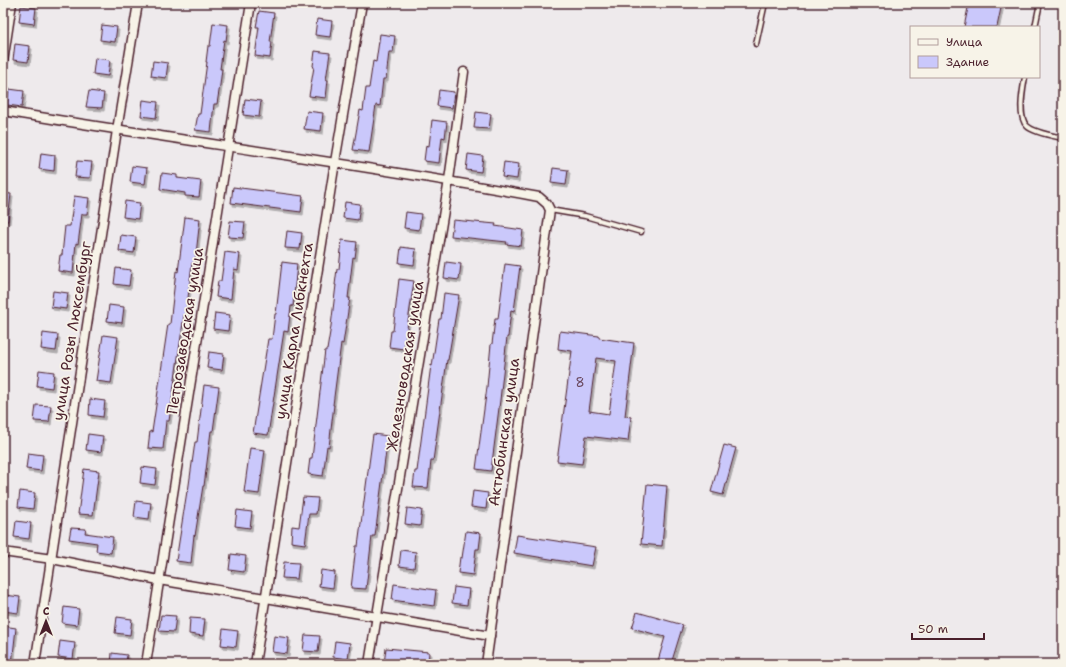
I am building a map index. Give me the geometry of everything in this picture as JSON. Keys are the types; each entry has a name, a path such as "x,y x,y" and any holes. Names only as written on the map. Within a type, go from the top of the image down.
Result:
{"street":[{"path":"3,62 12,3"},
{"name":"улица Розы Люксембург","path":"35,664 138,3"},
{"name":"Петрозаводская улица","path":"146,664 251,3"},
{"name":"улица Карла Либкнехта","path":"255,664 335,162 362,3"},
{"name":"Железноводская улица","path":"369,664 450,180 464,72"},
{"path":"3,111 117,130 450,180 539,197 548,207"},
{"name":"Актюбинская улица","path":"486,664 548,207"},
{"path":"3,552 52,559 159,580 490,636"}],"lane":[{"path":"756,44 765,3"},
{"path":"1035,26 1040,3"},
{"path":"1025,78 1021,110 1026,126 1035,131 1063,138"},
{"path":"548,207 641,232"}],"building":[{"path":"969,3 1002,3 997,26 964,26"},
{"path":"21,6 36,8 34,24 19,22"},
{"path":"259,11 274,13 270,42 272,42 270,58 255,56 259,27 256,27"},
{"path":"317,19 332,21 330,37 315,35"},
{"path":"213,23 228,25 226,41 224,40 220,69 222,69 220,85 217,104 214,104 211,132 195,130 198,114 200,114 208,46 210,46"},
{"path":"102,25 117,27 115,42 100,40"},
{"path":"380,34 395,36 393,52 389,52 386,79 383,79 380,106 376,105 369,152 353,150 360,110 363,111 366,88 369,88 373,61 376,62"},
{"path":"15,44 30,46 28,62 13,60"},
{"path":"315,51 330,53 326,80 328,80 326,98 309,96"},
{"path":"95,58 110,60 108,76 93,74"},
{"path":"153,61 168,63 166,78 151,76"},
{"path":"9,89 24,91 22,107 7,105"},
{"path":"439,90 454,92 452,108 437,106"},
{"path":"89,91 104,93 102,108 86,107"},
{"path":"245,99 261,101 259,117 243,115"},
{"path":"143,100 158,102 156,118 141,116"},
{"path":"307,111 323,113 321,131 304,129"},
{"path":"476,112 491,114 489,129 474,128"},
{"path":"432,120 447,122 445,138 442,137 439,163 424,161 426,145 429,146"},
{"path":"41,153 55,155 54,171 39,169"},
{"path":"468,154 483,156 481,172 466,170"},
{"path":"77,161 92,162 90,178 75,177"},
{"path":"504,162 519,164 517,179 502,177"},
{"path":"132,166 147,168 145,184 130,182"},
{"path":"553,168 568,170 566,185 551,183"},
{"path":"162,173 177,175 177,178 201,181 199,197 185,196 185,193 160,189"},
{"path":"233,187 303,196 301,212 231,203"},
{"path":"3,193 11,194 8,221 3,221"},
{"path":"74,196 89,198 87,214 82,214 78,244 76,243 73,273 58,271 60,255 62,255 65,226 70,226"},
{"path":"125,201 140,203 138,219 123,217"},
{"path":"345,202 360,204 358,220 343,218"},
{"path":"406,212 421,214 419,230 404,228"},
{"path":"185,217 200,219 195,263 192,263 186,316 184,315 169,421 166,421 163,449 148,448 150,431 152,432 168,324 170,324 176,271 178,272"},
{"path":"453,220 496,224 495,226 523,230 521,246 506,244 507,242 451,236"},
{"path":"230,221 245,222 243,238 228,237"},
{"path":"287,231 302,233 300,249 285,248"},
{"path":"121,235 136,237 134,253 119,251"},
{"path":"342,240 357,242 355,258 353,257 348,298 350,298 343,344 341,343 329,447 327,446 323,476 308,474 310,458 312,458 325,350 327,350 331,326 337,269 339,269"},
{"path":"401,247 416,249 414,265 399,263"},
{"path":"225,252 240,254 238,270 234,269 231,299 216,297 218,281 221,281"},
{"path":"282,262 297,264 293,306 291,306 288,332 284,331 268,435 253,433 268,339 272,339"},
{"path":"446,262 461,264 459,280 444,278"},
{"path":"505,264 520,266 514,311 511,310 507,337 491,471 476,469 491,344 495,319 498,319"},
{"path":"116,268 131,270 129,286 114,284"},
{"path":"399,279 414,281 404,349 389,347 391,331 393,331"},
{"path":"53,291 68,293 66,309 51,307"},
{"path":"444,293 459,295 447,360 433,461 431,461 428,488 413,487 415,471 417,471 431,365 432,366 439,319 441,319"},
{"path":"109,305 124,307 122,323 107,321"},
{"path":"215,313 230,315 228,331 213,329"},
{"path":"560,331 599,336 599,338 634,343 625,416 631,417 628,441 586,436 582,464 557,461 572,351 558,349","holes":["596,358 616,361 609,414 589,411"]},
{"path":"43,333 58,335 56,351 41,349"},
{"path":"103,335 118,337 111,383 96,381"},
{"path":"209,352 224,354 222,370 207,368"},
{"path":"39,370 54,372 52,388 37,386"},
{"path":"204,385 219,387 213,431 211,431 204,486 195,536 194,535 191,563 176,561 195,442 197,442"},
{"path":"90,399 105,401 103,417 89,415"},
{"path":"36,405 51,406 49,422 34,421"},
{"path":"88,434 103,436 101,452 86,450"},
{"path":"373,434 388,436 375,536 372,536 366,589 351,588 356,546 358,546"},
{"path":"724,445 736,448 723,495 711,492"},
{"path":"250,448 265,450 259,494 244,492"},
{"path":"28,453 43,455 41,471 26,469"},
{"path":"142,467 157,469 155,485 140,483"},
{"path":"84,469 99,471 93,515 78,514"},
{"path":"647,484 667,486 662,546 641,544"},
{"path":"20,491 35,493 33,509 18,507"},
{"path":"473,491 488,493 486,509 471,507"},
{"path":"303,497 318,498 316,514 309,514 305,544 291,542 292,526 299,527"},
{"path":"136,501 151,503 149,519 134,517"},
{"path":"407,508 422,510 420,526 405,524"},
{"path":"237,510 252,512 250,528 235,526"},
{"path":"16,521 31,523 29,539 14,537"},
{"path":"71,528 86,529 85,533 113,537 111,553 96,551 97,543 69,539"},
{"path":"466,531 481,533 479,549 476,549 473,575 458,573"},
{"path":"517,535 596,547 592,566 514,553"},
{"path":"401,550 416,552 414,568 399,566"},
{"path":"231,554 246,556 244,572 229,570"},
{"path":"284,562 299,563 297,579 282,578"},
{"path":"321,570 335,572 333,588 319,586"},
{"path":"394,584 436,590 434,606 392,600"},
{"path":"454,587 469,589 467,605 452,603"},
{"path":"5,595 20,597 18,613 3,611"},
{"path":"64,607 79,609 77,625 62,623"},
{"path":"637,612 683,625 671,664 657,664 665,637 632,628"},
{"path":"161,615 176,616 174,632 159,631"},
{"path":"117,617 132,619 130,635 115,633"},
{"path":"190,618 205,619 203,636 189,634"},
{"path":"3,626 16,628 12,664 3,664"},
{"path":"223,629 238,631 236,647 221,645"},
{"path":"305,635 320,636 318,652 303,651"},
{"path":"274,636 289,638 287,654 272,652"},
{"path":"60,641 75,643 73,659 58,657"},
{"path":"335,641 350,643 348,659 333,657"},
{"path":"386,648 429,652 428,664 384,664"},
{"path":"112,653 127,655 126,664 111,664"}]}
